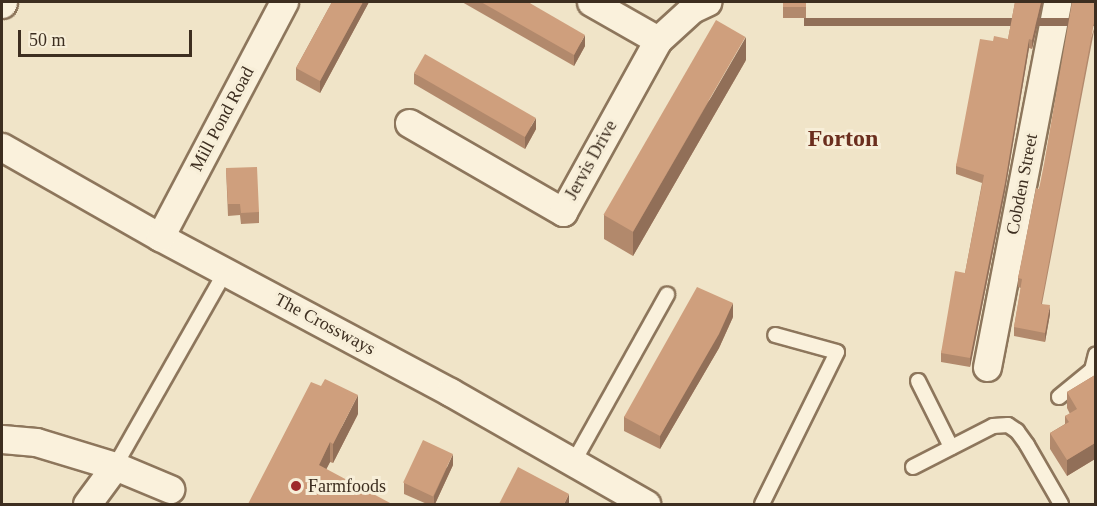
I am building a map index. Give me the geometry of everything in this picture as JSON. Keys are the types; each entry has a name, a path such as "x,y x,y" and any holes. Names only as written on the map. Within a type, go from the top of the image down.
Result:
{"street":[{"name":"Mill Pond Road","path":"160,237 284,2"},
{"path":"591,2 658,40"},
{"name":"Jervis Drive","path":"409,123 563,212 658,40 692,9 707,2"},
{"name":"Cobden Street","path":"987,367 1057,2"},
{"name":"The Crossways","path":"2,147 160,237 450,392 646,504"},
{"path":"2,440 36,442 115,466 170,489"},
{"path":"87,504 115,466"}],"lane":[{"path":"115,466 226,271"},
{"path":"573,463 667,296"},
{"path":"762,504 837,352 775,335"},
{"path":"1059,397 1092,370 1095,354"},
{"path":"918,381 951,447"},
{"path":"912,467 993,426 1008,425 1022,438 1062,504"}],"building":[{"path":"332,2 363,2 320,81 296,68"},
{"path":"481,2 528,2 585,35 574,55"},
{"path":"783,2 806,2 806,7 783,7"},
{"path":"1015,2 1041,2 1032,40 1029,39 1005,183 970,358 941,353 955,271 965,273 984,175 956,166 980,39 993,41 994,36 1008,39"},
{"path":"1072,2 1095,2 1095,18 1041,304 1050,305 1045,333 1014,327 1022,279 1018,278 1036,188 1039,189 1044,164"},
{"path":"716,20 745,37 633,232 604,215"},
{"path":"425,54 536,118 525,137 414,73"},
{"path":"257,167 259,212 241,213 240,204 228,204 226,168"},
{"path":"697,287 733,303 719,334 660,436 624,417"},
{"path":"1095,375 1095,443 1067,460 1050,433 1069,422 1065,416 1077,409 1067,392"},
{"path":"325,379 358,395 333,444 330,442 319,465 392,504 248,504 311,382 321,386"},
{"path":"423,440 453,454 433,497 403,483"},
{"path":"518,467 569,494 564,504 499,504"}],"place":[{"name":"Farmfoods","path":"296,486"}],"district":[{"name":"Forton","path":"843,139"}]}
